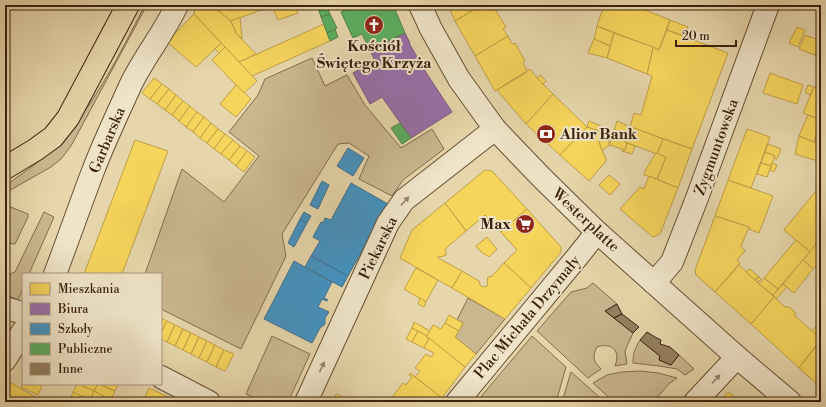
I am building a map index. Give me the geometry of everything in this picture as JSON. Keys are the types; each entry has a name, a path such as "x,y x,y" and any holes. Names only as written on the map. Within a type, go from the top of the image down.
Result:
{"main road":[{"path":"5,168 35,150 52,136 68,118 128,5"}],"street":[{"name":"Westerplatte","path":"420,5 459,79 495,128 541,177 597,232 737,357 790,402"},
{"name":"Zygmuntowska","path":"654,283 672,262 768,5"},
{"name":"Garbarska","path":"55,273 94,170 132,82 175,9"},
{"name":"Piekarska","path":"306,402 388,223 404,200 495,128"},
{"name":"Plac Michała Drzymały","path":"457,402 597,232"},
{"path":"5,308 22,313"},
{"path":"5,360 22,333"},
{"path":"695,402 737,357"},
{"path":"162,378 209,402"}],"shaded area":[{"path":"145,5 147,5 71,146 61,159 51,167 5,193 5,186 48,154 67,134 80,117 104,81"},
{"path":"312,58 325,86 347,75 365,105 401,148 432,129 444,149 403,180 392,196 359,179 369,156 349,143 338,144 282,234 286,256 241,349 162,310 162,273 145,273 182,169 224,202 259,156 229,132 258,95 265,79"},
{"path":"5,206 28,214 15,244 5,243"},
{"path":"44,212 54,217 29,273 22,273 22,290 18,300 5,294 5,276 15,272"},
{"path":"593,283 617,304 605,311 633,333 625,351 627,364 615,366 617,356 614,349 607,346 597,347 594,354 594,359 596,364 601,369 588,378 537,331 571,292 587,288"},
{"path":"468,298 505,319 476,354 455,337 463,323 457,320"},
{"path":"272,336 310,354 288,402 264,402 246,394"},
{"path":"532,336 566,367 556,402 478,402 484,393"},
{"path":"640,340 660,356 659,360 671,365 679,355 694,369 685,375 677,369 633,363 633,356"},
{"path":"640,371 658,373 677,378 670,383 653,402 614,402 593,383 607,375"},
{"path":"571,372 605,402 562,402"}],"building: Mieszkania":[{"path":"195,5 211,5 231,21 236,33 256,54 239,62 194,14"},
{"path":"211,5 295,5 298,13 278,20 272,6 231,21"},
{"path":"448,5 482,5 455,21"},
{"path":"482,5 490,5 493,11 495,9 506,27 503,29 508,36 475,56 455,21"},
{"path":"604,5 633,5 670,20 659,50 597,26"},
{"path":"194,14 221,43 196,67 167,42"},
{"path":"240,17 242,39 236,33 231,21"},
{"path":"670,20 688,27 685,36 667,30"},
{"path":"324,24 330,41 252,76 239,62"},
{"path":"597,26 614,33 610,46 594,39"},
{"path":"797,27 805,30 798,47 789,43"},
{"path":"667,30 728,53 692,149 630,127 634,113 641,115 652,76 647,74 653,47 659,50"},
{"path":"614,33 653,47 647,74 607,58"},
{"path":"805,35 821,41 815,55 799,49"},
{"path":"508,36 512,44 515,43 525,61 523,63 527,71 495,91 475,56"},
{"path":"594,39 610,46 607,58 588,53"},
{"path":"221,43 225,47 219,53 215,49"},
{"path":"819,45 821,46 821,50 818,57 815,55"},
{"path":"225,47 257,81 244,93 212,60"},
{"path":"530,69 553,94 526,124 497,90"},
{"path":"770,73 803,85 797,104 763,93"},
{"path":"540,75 546,81 543,84 537,78"},
{"path":"154,78 162,84 150,99 142,93"},
{"path":"162,84 169,89 157,104 150,99"},
{"path":"236,85 251,99 236,117 220,104"},
{"path":"808,85 814,87 810,95 805,92"},
{"path":"814,87 821,89 821,120 803,113"},
{"path":"169,89 176,95 165,110 157,104"},
{"path":"553,94 587,127 560,155 526,124"},
{"path":"176,95 183,101 172,115 165,110"},
{"path":"183,101 190,106 179,121 172,115"},
{"path":"190,106 197,112 186,127 179,121"},
{"path":"197,112 204,117 193,132 186,127"},
{"path":"808,115 821,120 814,142 799,136"},
{"path":"204,117 211,123 200,138 193,132"},
{"path":"589,121 606,128 605,133 587,127"},
{"path":"617,121 631,128 625,142 627,143 625,150 610,145"},
{"path":"821,122 821,144 814,142"},
{"path":"211,123 218,129 207,143 200,138"},
{"path":"587,127 605,133 599,142 606,159 606,161 589,181 560,155"},
{"path":"632,127 663,139 657,154 625,142"},
{"path":"218,129 225,134 214,149 207,143"},
{"path":"747,129 770,137 751,188 728,180"},
{"path":"605,133 610,145 602,150 599,142"},
{"path":"225,134 233,140 221,154 214,149"},
{"path":"799,136 821,144 821,162 795,154"},
{"path":"663,139 692,149 678,188 657,179 666,157 657,154"},
{"path":"135,140 168,151 122,273 84,273"},
{"path":"233,140 240,146 229,160 221,154"},
{"path":"627,143 635,146 632,154 622,151 625,150"},
{"path":"768,144 781,149 777,159 774,158 775,156 765,152"},
{"path":"240,146 247,151 236,166 229,160"},
{"path":"247,151 255,157 244,172 236,166"},
{"path":"765,152 775,156 771,166 761,163"},
{"path":"656,153 666,157 657,179 644,175"},
{"path":"761,163 771,166 767,177 757,174"},
{"path":"772,163 777,165 774,172 770,170"},
{"path":"485,170 492,171 527,209 501,232 485,215 466,231 445,203"},
{"path":"609,175 620,184 610,195 599,185"},
{"path":"649,176 678,188 660,234 653,237 620,209 640,187 644,189"},
{"path":"728,180 773,196 759,233 749,229 749,227 715,216"},
{"path":"821,185 821,238 810,252 784,230"},
{"path":"445,203 466,231 445,249 446,255 441,257 439,256 438,258 462,271 452,288 400,258 412,230"},
{"path":"527,209 561,247 561,252 531,288 504,263 517,250 501,232"},
{"path":"715,216 749,227 741,246 745,251 737,260 740,263 715,292 696,275 695,270"},
{"path":"487,237 497,249 489,257 480,251 476,246"},
{"path":"821,238 821,260 813,269 803,260"},
{"path":"796,240 810,252 778,289 764,278"},
{"path":"803,260 813,269 794,293 783,284"},
{"path":"504,263 531,288 505,319 452,288 462,271 479,281 482,287 487,286 488,277 492,276"},
{"path":"739,265 774,297 751,324 715,292"},
{"path":"416,268 438,280 426,302 404,289"},
{"path":"750,269 759,277 755,280 746,272"},
{"path":"759,277 761,279 758,282 755,280"},
{"path":"764,278 778,289 773,295 759,284"},
{"path":"783,284 787,287 776,299 773,295"},
{"path":"774,297 785,307 789,307 795,312 795,316 821,339 799,368 751,324"},
{"path":"420,298 426,302 424,307 418,304"},
{"path":"449,315 463,323 459,331 445,323"},
{"path":"162,318 167,321 162,331"},
{"path":"821,320 821,339 812,331"},
{"path":"167,321 175,325 167,342 162,340 162,331"},
{"path":"414,322 430,331 427,336 412,328"},
{"path":"445,323 459,331 455,337 476,354 465,367 426,337 433,325 441,329"},
{"path":"175,325 183,329 175,346 167,342"},
{"path":"412,328 418,331 412,342 406,339"},
{"path":"183,329 191,333 183,350 175,346"},
{"path":"418,331 429,338 424,348 412,342"},
{"path":"191,333 199,337 191,354 183,350"},
{"path":"199,337 207,341 199,358 191,354"},
{"path":"429,338 465,367 442,398 415,377 420,371 415,368 426,354 431,357 434,353 424,348"},
{"path":"821,340 821,382 818,385 799,368"},
{"path":"207,341 215,345 207,362 199,358"},
{"path":"215,345 224,350 216,367 207,362"},
{"path":"224,350 234,354 225,371 216,367"},
{"path":"410,373 442,398 438,402 389,401 403,383 406,385 412,377 409,375"},
{"path":"5,379 37,398 35,402 5,402"},
{"path":"22,385 42,386 38,395 21,387"},
{"path":"76,385 81,385 94,391 90,400 73,392"},
{"path":"81,385 97,385 94,391"},
{"path":"97,385 101,385 115,391 111,400 94,391"},
{"path":"101,385 118,385 115,391"},
{"path":"149,388 166,396 163,402 156,402 145,397"},
{"path":"94,391 111,400 109,402 95,402 90,400"},
{"path":"73,392 90,400 89,402 75,402 70,400"},
{"path":"727,393 730,393 741,402 719,402"},
{"path":"336,394 355,402 333,402"},
{"path":"166,396 177,402 163,402"},
{"path":"145,397 156,402 143,402"}],"building: Biura":[{"path":"405,33 409,43 427,74 452,112 411,138 382,97 370,104 353,73 375,61 370,50"}],"building: Szkoły":[{"path":"348,148 364,158 353,176 337,166"},
{"path":"322,181 329,185 318,209 310,205"},
{"path":"351,183 388,204 348,276 311,256 320,241 313,237 321,222 323,223 325,218 331,220"},
{"path":"304,212 311,216 307,223 300,219"},
{"path":"300,219 307,223 294,247 288,243"},
{"path":"311,256 348,276 342,287 305,267"},
{"path":"294,261 332,282 324,298 328,300 322,299 318,307 329,312 325,318 325,324 320,328 312,343 264,319"}],"building: Publiczne":[{"path":"317,5 328,5 327,7 330,14 321,17"},
{"name":"Kościół Świętego Krzyża","path":"349,5 393,5 405,33 370,50 362,34 353,38 341,12 350,8"},
{"path":"5,9 10,10 9,15 5,14"},
{"path":"330,14 337,28 327,33 321,17"},
{"path":"335,29 338,37 330,41 327,33"},
{"path":"400,123 411,138 402,144 391,128"}],"building: Inne":[{"path":"617,304 622,314 614,318 605,311"},
{"path":"622,314 639,327 633,333 614,318"},
{"path":"647,332 661,340 660,344 670,347 679,355 671,365 659,360 660,356 640,340"}],"place":[{"name":"Kościół Świętego Krzyża","path":"374,25"},
{"name":"Alior Bank","path":"546,134"},
{"name":"Max","path":"525,224"}]}
